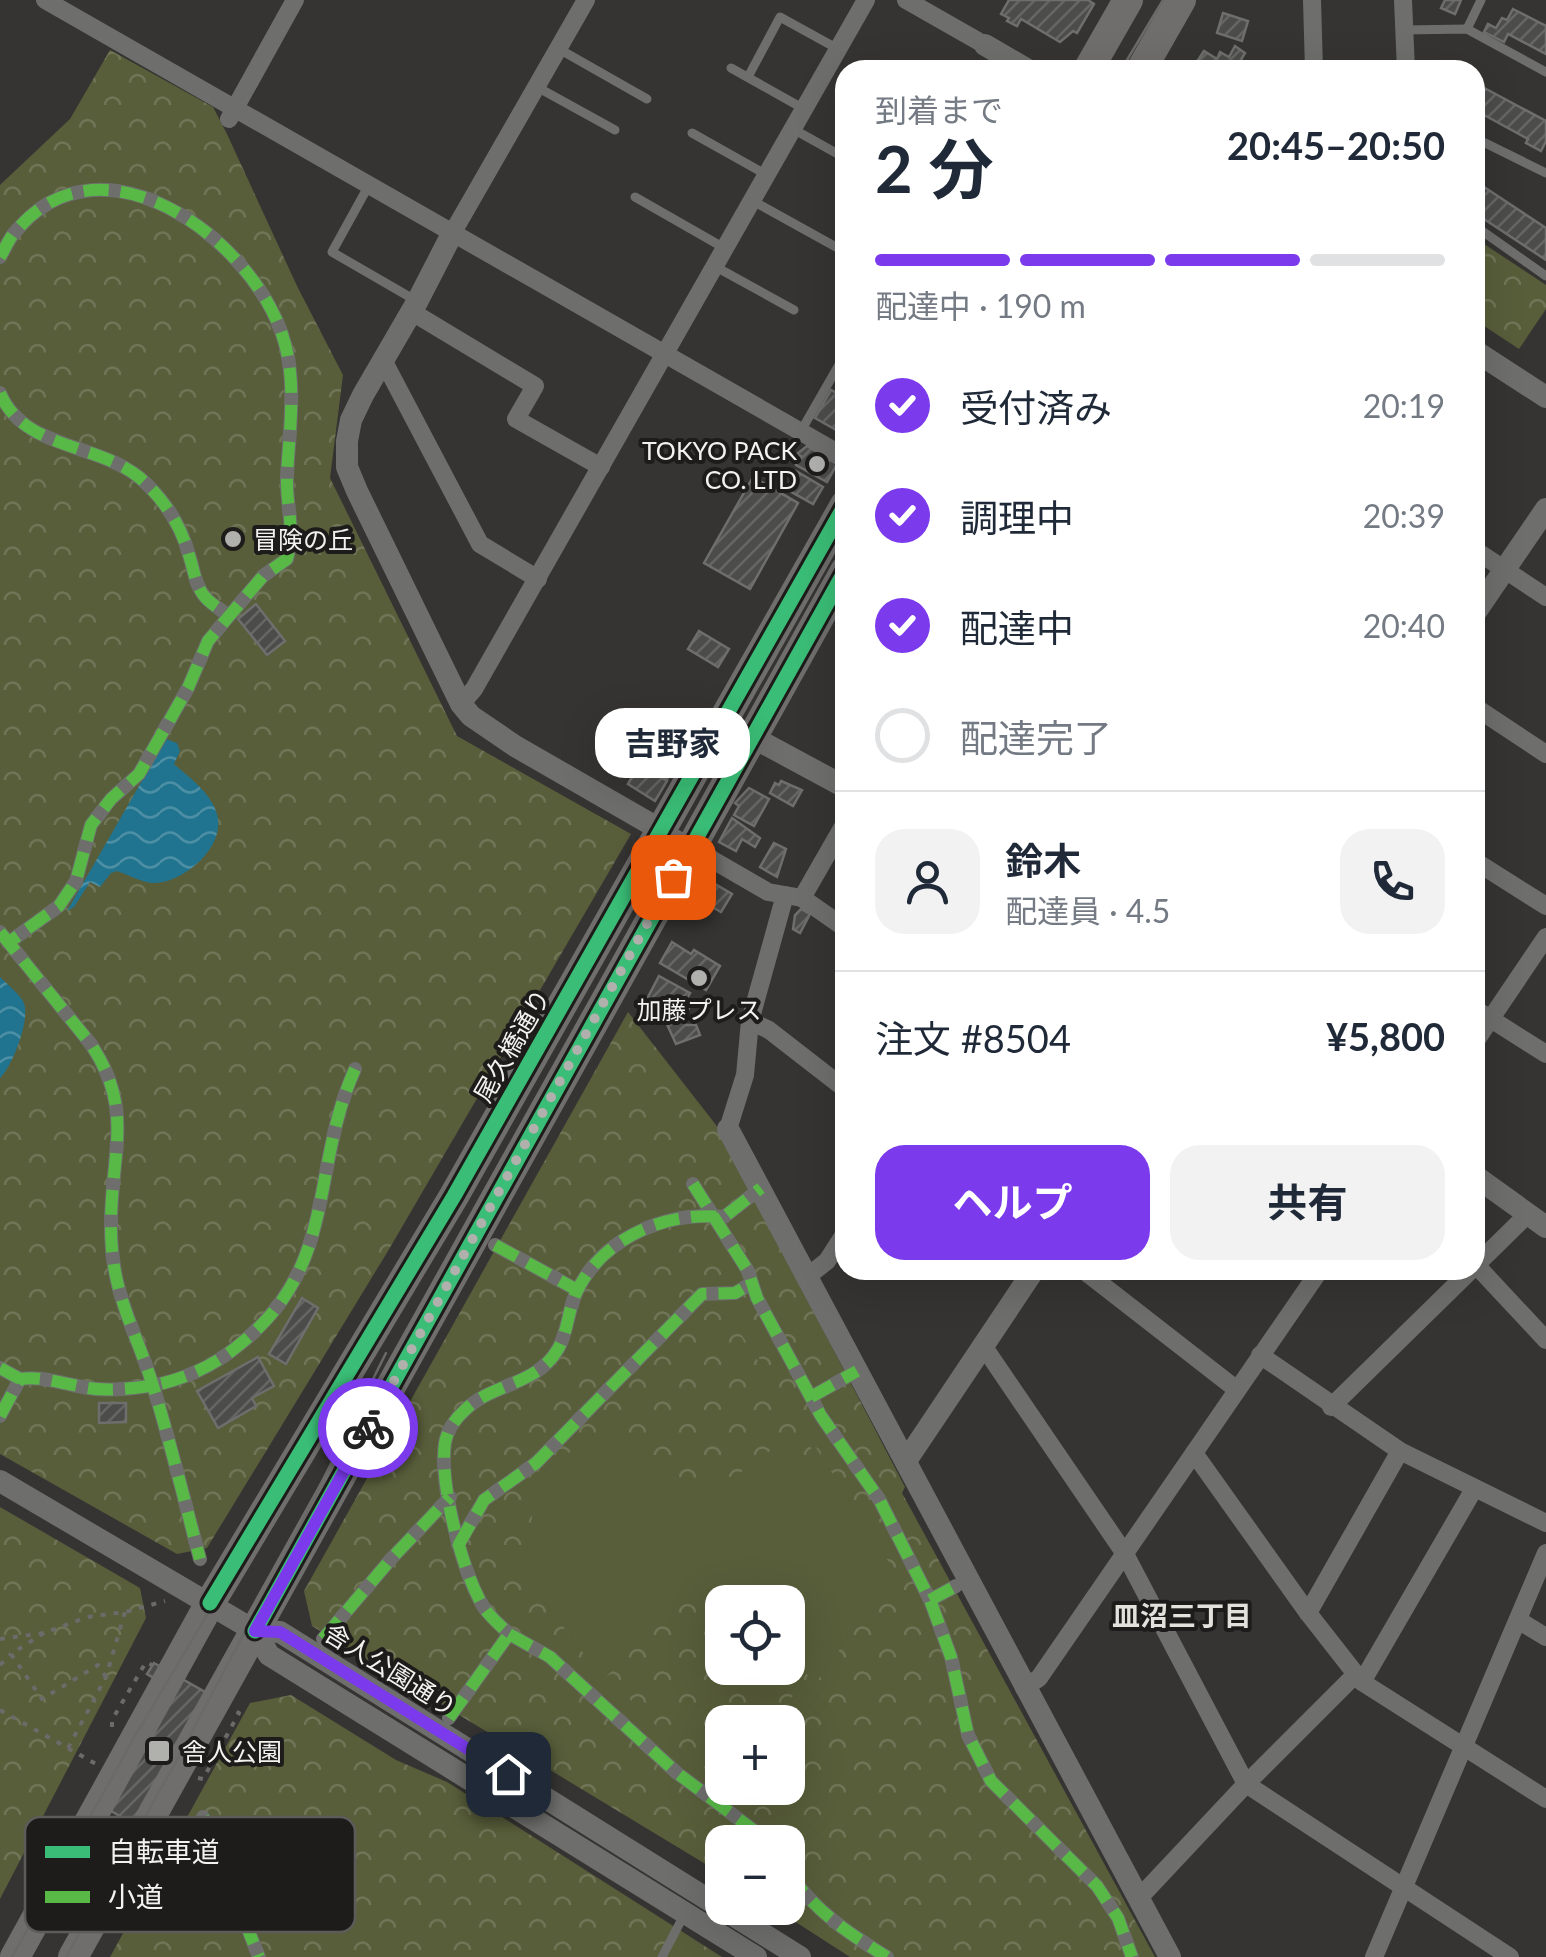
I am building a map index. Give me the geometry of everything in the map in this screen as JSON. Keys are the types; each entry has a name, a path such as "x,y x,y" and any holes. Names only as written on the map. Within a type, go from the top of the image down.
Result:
{"main road":[{"path":"1094,60 1128,0"},
{"path":"1147,60 1181,0"},
{"name":"尾久橋通り","path":"92,1817 210,1603 454,1196 835,523"},
{"path":"151,1817 835,589"},
{"name":"尾久橋通り","path":"15,1957 29,1932"},
{"path":"73,1957 87,1932"}],"street":[{"path":"45,0 232,113 453,232 835,451"},
{"path":"232,113 295,0"},
{"path":"586,0 351,420 348,467 471,716 514,746 689,848 768,892 794,896 835,922"},
{"path":"462,704 538,579 866,0"},
{"path":"906,0 1011,60"},
{"path":"1312,0 1314,60"},
{"path":"1403,0 1406,60"},
{"path":"0,257 16,230 50,203 90,189 133,192 213,235 254,280 282,334 292,389 287,510 294,535 287,560 263,576 208,641 188,688 139,774 111,798 91,825 76,881 59,906 4,937 102,1061 116,1096 119,1123 111,1232 115,1275 124,1314 153,1386 200,1559"},
{"path":"414,307 535,386 516,419 601,467"},
{"path":"1485,357 1546,397"},
{"path":"383,360 480,544 538,579"},
{"path":"0,393 12,414 28,428 112,460 155,492 180,531 195,580 206,598 230,616"},
{"path":"1485,598 1546,510"},
{"path":"1485,556 1546,596"},
{"path":"1485,714 1546,754"},
{"path":"754,738 835,782"},
{"path":"835,838 794,896 750,1022 745,1075 728,1129 1024,1688 1126,1904 1170,1957"},
{"path":"1485,867 1546,906"},
{"path":"1485,1012 1546,937"},
{"path":"1485,1015 1546,1054"},
{"path":"750,1022 768,1030 835,1081"},
{"path":"0,1368 20,1379 37,1377 92,1389 153,1386 201,1370 255,1333 296,1282 311,1245 340,1102 355,1069"},
{"path":"1485,1183 1537,1221 1485,1259"},
{"path":"692,1184 748,1271 757,1298 811,1397 879,1499 930,1600 951,1657 968,1736 992,1781 1097,1886 1126,1904"},
{"path":"747,1825 677,1773 550,1657 509,1634 483,1608 458,1546 445,1446 449,1431 466,1408 540,1370 558,1349 577,1290 610,1246 639,1231 698,1214 724,1217 761,1188"},
{"path":"495,1245 577,1290"},
{"path":"808,1276 827,1261 835,1249"},
{"path":"1485,1278 1546,1340"},
{"path":"906,1461 1028,1280"},
{"path":"1096,1280 1236,1389"},
{"path":"1024,1688 1037,1681 1311,1280"},
{"path":"1332,1407 1461,1280"},
{"path":"458,1546 484,1500 536,1463 702,1294 735,1293 752,1284"},
{"path":"984,1347 1124,1554 1246,1784 1510,1957"},
{"path":"1260,1355 1400,1450 1546,1523"},
{"path":"811,1397 858,1371"},
{"path":"0,1416 20,1379"},
{"path":"1308,1614 1400,1450"},
{"path":"1194,1453 1207,1466 1308,1614 1359,1678 1546,1800"},
{"name":"舎人公園通り","path":"0,1481 255,1631 280,1632 800,1957"},
{"path":"1126,1904 1359,1678 1474,1489"},
{"path":"323,1640 450,1497"},
{"path":"1374,1957 1546,1553"},
{"path":"930,1600 956,1586"},
{"path":"1518,1620 1546,1637"},
{"name":"舎人公園通り","path":"255,1631 268,1655 756,1957"},
{"path":"449,1718 509,1634"},
{"path":"805,1897 838,1928 887,1957"},
{"path":"1126,1904 1132,1957"},
{"path":"249,1932 259,1957"}],"lane":[{"path":"1467,29 1481,0"},
{"path":"748,77 780,17 838,48"},
{"path":"1405,30 1467,29 1546,72"},
{"path":"559,49 648,99"},
{"path":"731,68 804,109"},
{"path":"537,87 614,130"},
{"path":"793,129 835,152"},
{"path":"692,133 767,175"},
{"path":"1485,143 1546,173"},
{"path":"369,185 332,252 414,307"},
{"path":"636,197 726,249"},
{"path":"753,200 835,246"},
{"path":"1485,233 1546,276"},
{"path":"716,266 794,310"},
{"path":"800,431 835,371"},
{"path":"662,1957 685,1912"}],"path":[{"path":"0,1639 44,1633 87,1618 166,1601"},
{"path":"68,1748 106,1676 125,1612"},
{"path":"0,1665 44,1633"},
{"path":"12,1654 42,1699 98,1665 106,1676"},
{"path":"113,1733 112,1720 146,1662"},
{"path":"0,1710 96,1764"},
{"path":"207,1772 239,1713"}],"green space":[{"path":"110,50 213,107 227,134 343,375 330,478 457,736 631,834 388,1251 207,1548 177,1554 0,1454 0,185 70,119"},
{"path":"1485,245 1546,285 1546,309 1519,349 1485,327"},
{"path":"628,1012 716,1125 905,1487 902,1493 1155,1957 850,1957 800,1925 805,1925 805,1825 705,1825 705,1864 312,1626 304,1591"},
{"path":"686,1304 726,1306 895,1572 815,1684 793,1705 784,1705 811,1678 805,1672 805,1585 705,1585 705,1600 667,1611 648,1626 627,1657 607,1676 705,1772 698,1772 609,1686 523,1575 542,1454","holes":["687,1307 726,1309 854,1518 784,1436 739,1473 717,1481 695,1481 674,1475 653,1462 615,1418 544,1472 547,1451"]},
{"path":"0,1507 140,1588 146,1618 43,1817 25,1817 25,1851 0,1899"},
{"path":"291,1695 396,1760 447,1782 722,1957 110,1957 124,1932 355,1932 355,1817 187,1817 250,1703"}],"water":[{"path":"166,739 177,743 180,751 174,764 201,788 216,811 218,831 214,842 198,862 166,881 145,882 117,871 100,887 90,882 67,911"},
{"path":"0,977 23,1001 25,1018 10,1064 0,1078"}],"building":[{"path":"1009,0 1088,0 1094,4 1077,33 1073,31 1060,42 1021,19 1017,26 1007,21 1009,18 1001,14"},
{"path":"1445,0 1461,0 1455,14 1441,8"},
{"path":"1513,9 1546,26 1546,54 1508,34 1504,42 1484,32 1488,24 1496,28 1502,18 1507,20"},
{"path":"1223,13 1248,21 1242,41 1217,33"},
{"path":"1235,46 1245,53 1241,60 1198,60 1204,51 1217,59 1220,52 1229,57"},
{"path":"1485,88 1546,121 1546,141 1541,151 1526,143 1528,139 1485,115"},
{"path":"1485,188 1546,228 1546,260 1485,220"},
{"path":"831,390 835,392 835,429 815,418"},
{"name":"TOKYO PACK CO. LTD","path":"807,446 835,463 827,482 796,465 801,456 797,454"},
{"path":"796,471 823,487 813,504 786,489"},
{"path":"753,477 798,503 750,589 704,563"},
{"path":"256,604 285,641 267,655 238,619"},
{"path":"699,631 729,649 718,667 688,649"},
{"path":"662,718 692,736 685,749 654,732"},
{"path":"655,734 684,751 677,764 647,746"},
{"path":"647,748 676,765 667,779 639,762"},
{"path":"639,764 667,781 655,801 628,784"},
{"path":"781,781 802,790 793,806 770,793 775,783 779,785"},
{"path":"749,788 769,799 754,826 734,815 739,806 735,803"},
{"path":"732,818 760,838 755,847 742,839 736,851 719,842"},
{"path":"774,843 786,849 777,877 760,867"},
{"path":"700,875 732,894 721,912 689,893"},
{"path":"801,909 810,914 800,933 793,929 795,915"},
{"name":"加藤プレス","path":"672,942 720,966 706,990 660,963"},
{"path":"659,976 690,993 685,1003 690,1006 684,1017 648,997"},
{"path":"677,1018 679,1023 696,1025 700,1035 676,1044 666,1022"},
{"path":"302,1298 318,1308 286,1364 269,1354"},
{"path":"258,1357 274,1386 252,1398 256,1406 218,1428 197,1391"},
{"path":"99,1403 126,1403 126,1422 99,1423"},
{"path":"154,1663 228,1705 157,1817 122,1817 90,1799 157,1680 147,1674"}],"tram line":[{"path":"1127,60 1163,0"},
{"path":"90,1817 273,1504 382,1335 835,545"},
{"path":"145,1817 287,1552 386,1353"},
{"path":"12,1957 26,1932"},
{"path":"66,1957 80,1932"}],"marked path":[{"path":"0,257 16,231 50,202 89,190 129,193 168,208 206,232 238,263 265,298 287,351 291,387 287,477 291,537 287,559 263,576 208,641 188,688 139,774 111,799 91,825 76,881 59,906 8,943"},
{"path":"0,393 11,412 26,425 122,466 140,478 164,503 176,523 202,592 229,616"},
{"path":"0,932 90,1043 113,1090 117,1112 111,1228 115,1273 154,1389 200,1559"},
{"path":"0,1416 20,1379 110,1389 161,1384 208,1366 229,1353 271,1315 293,1283 308,1250 341,1107 355,1069"},
{"path":"693,1184 748,1271 757,1298 821,1416 879,1499 930,1600 951,1657 968,1735 991,1781 1097,1886 1118,1918 1132,1957"},
{"path":"449,1718 509,1634 483,1606 460,1550 445,1480 445,1443 452,1425 475,1402 549,1361 558,1349 577,1291 588,1272 620,1242 681,1218 724,1217 761,1188"},
{"path":"495,1245 577,1290"},
{"path":"458,1546 484,1500 536,1463 702,1294 735,1293 752,1283"},
{"path":"0,1368 20,1379"},
{"path":"811,1397 857,1371"},
{"path":"323,1639 450,1497"},
{"path":"930,1600 956,1586"},
{"path":"509,1634 550,1657 677,1773 747,1825"},
{"path":"805,1893 833,1920 887,1957"},
{"path":"249,1932 259,1957"}],"cycle path":[{"path":"210,1603 454,1196 835,523"},
{"path":"255,1631 835,589"}],"way so far":[{"path":"368,1428 673,877"}],"place":[{"name":"TOKYO PACK CO. LTD","path":"817,464"},
{"name":"冒険の丘","path":"233,539"},
{"name":"吉野家","path":"673,877"},
{"name":"加藤プレス","path":"699,978"},
{"name":"舎人公園","path":"159,1751"}],"district":[{"name":"皿沼三丁目","path":"1182,1615"}],"route":[{"path":"368,1428 255,1631 280,1632 508,1774"}]}
